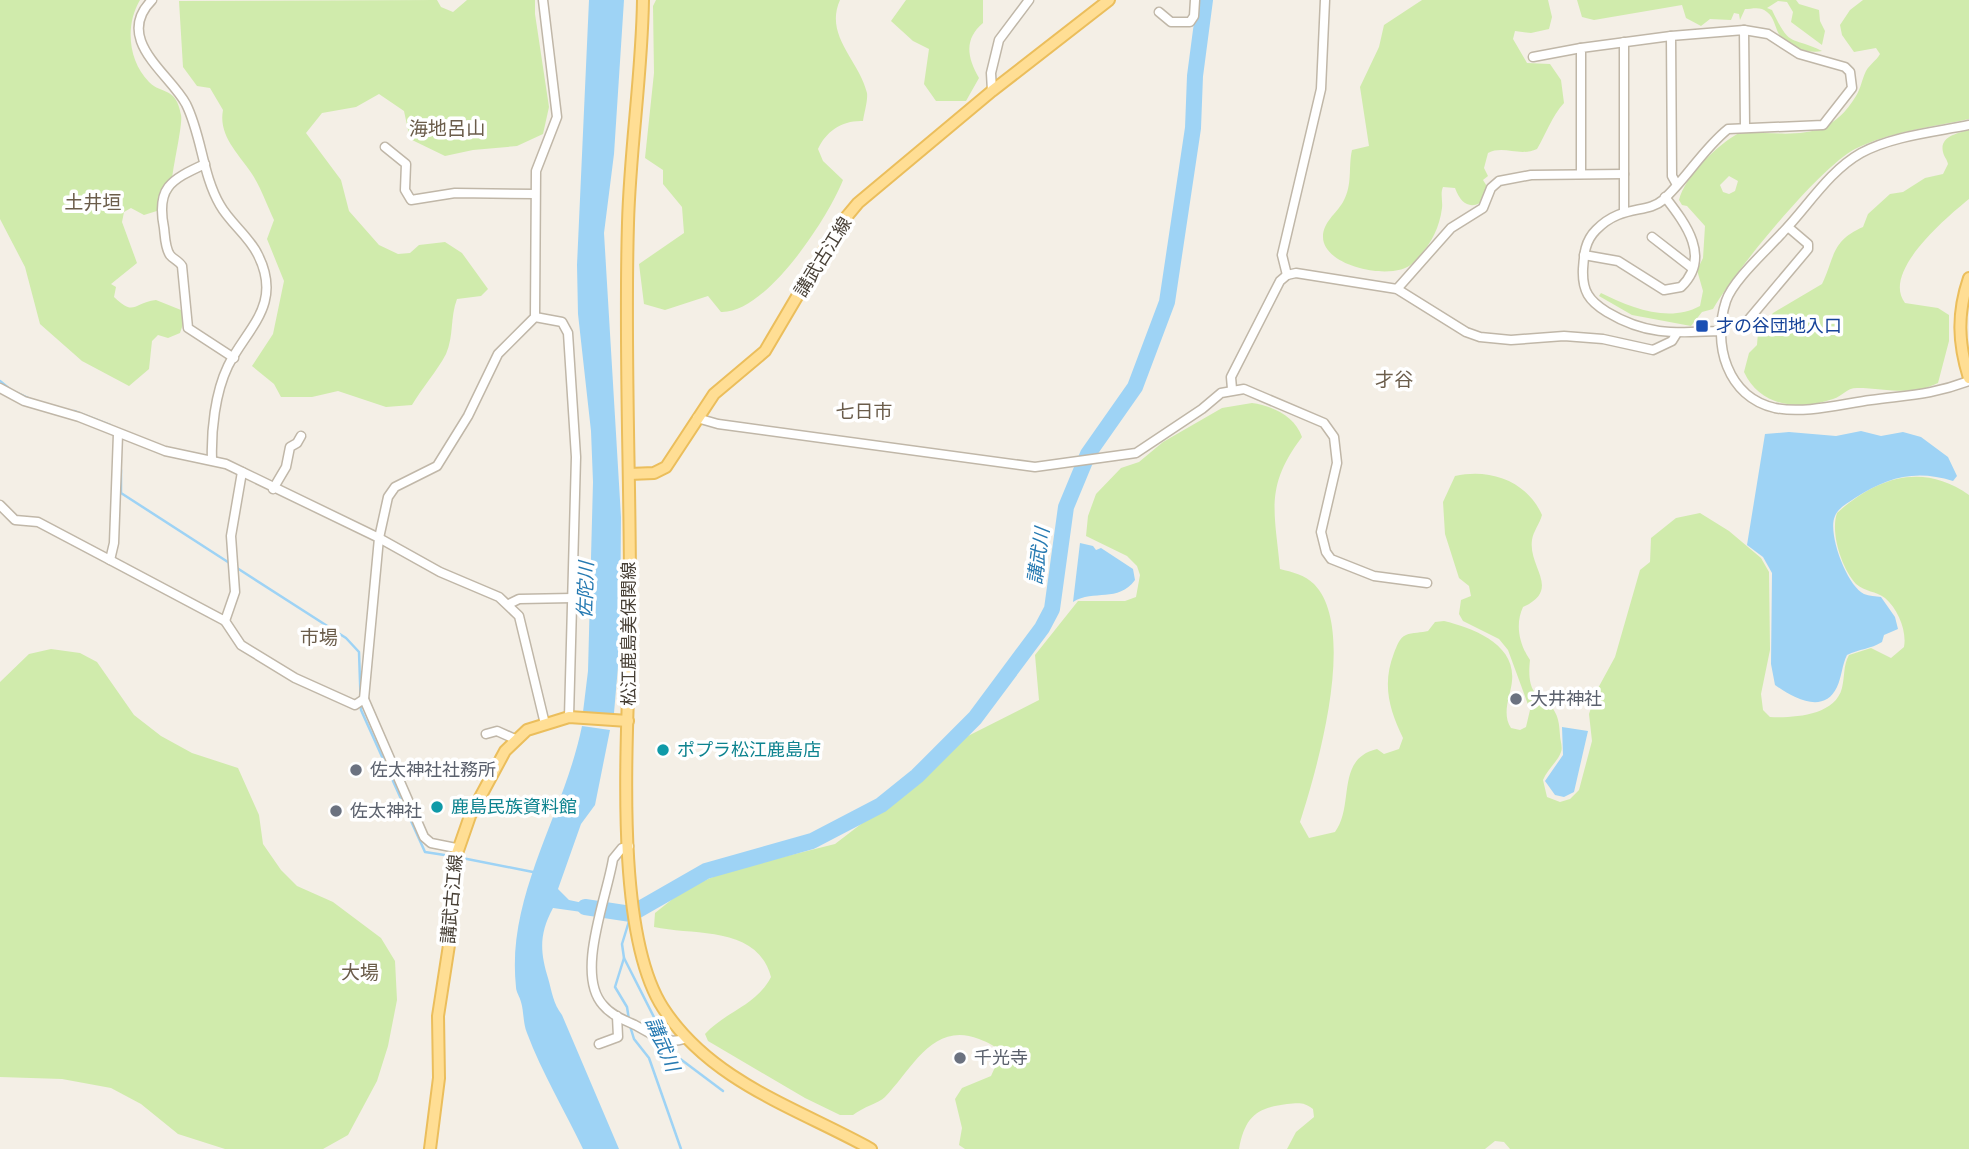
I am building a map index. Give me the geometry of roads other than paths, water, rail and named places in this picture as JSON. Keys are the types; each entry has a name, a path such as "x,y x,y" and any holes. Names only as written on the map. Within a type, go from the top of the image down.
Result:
{"main road":[{"name":"松江鹿島美保関線","path":"643,0 628,220 629,474 622,721 636,931 650,980 661,1005 684,1039 715,1066 746,1085 871,1149"},
{"name":"講武古江線","path":"629,474 654,473 666,467 714,394 765,351 838,227 858,203 992,91 1109,0"},
{"path":"1969,278 1959,326 1960,345 1969,380"},
{"path":"515,739 545,724 575,717 622,721"},
{"name":"講武古江線","path":"430,1149 439,1079 438,1016 449,945 455,854 470,816 515,739"}],"street":[{"path":"152,0 141,23 144,50 185,102 220,205 259,256 264,273 264,308 257,326 234,358 223,381 212,440 212,460"},
{"path":"455,854 431,844 424,837 361,701 379,538 391,491 437,466 468,416 498,354 535,317 535,194 542,150 557,117 543,0"},
{"path":"992,91 991,73 999,40 1029,0"},
{"path":"1159,12 1171,22 1190,22 1194,16 1195,0"},
{"path":"1287,275 1282,255 1321,89 1325,0"},
{"path":"1744,30 1745,127"},
{"path":"1533,57 1624,41 1744,30 1768,34 1799,54 1845,66 1853,80 1852,89 1824,125 1728,128 1665,197 1654,205 1624,211 1607,220 1591,236 1584,255 1583,284 1592,302 1635,327 1677,333 1721,331"},
{"path":"1671,36 1672,176 1676,183"},
{"path":"1624,41 1624,211"},
{"path":"1580,174 1581,48"},
{"path":"1969,125 1863,152 1828,181 1726,300 1721,331 1721,357 1731,375 1751,397 1774,408 1797,409 1932,395 1969,380"},
{"path":"385,147 406,164 405,190 411,200 455,193 535,194"},
{"path":"205,164 180,176 165,190 160,200 162,219 170,255 182,265 188,328 234,358"},
{"path":"1397,289 1446,233 1483,208 1491,188 1499,181 1531,175 1624,174"},
{"path":"1584,255 1618,261 1664,290 1681,286 1692,268 1693,236 1665,197"},
{"path":"1744,325 1808,249 1808,244 1788,227"},
{"path":"1652,237 1692,268"},
{"path":"1232,389 1231,377 1280,281 1287,275 1311,275 1397,289 1466,332 1480,337 1511,340 1564,336 1603,339 1653,350 1672,341 1677,333"},
{"path":"535,317 559,320 567,327 576,457 573,598 575,717"},
{"path":"0,388 24,401 79,417 165,451 212,460 242,472 509,604 521,624 545,724"},
{"path":"697,418 718,424 1022,467 1074,463 1136,453 1202,409 1221,393 1232,389 1259,394 1324,423 1334,438 1336,463 1321,532 1326,552 1331,559 1374,576 1427,583"},
{"path":"110,560 114,532 118,434"},
{"path":"273,489 286,467 290,447 298,443 300,436"},
{"path":"225,621 235,592 231,565 234,514 242,472"},
{"path":"0,505 15,520 38,522 225,621 241,645 268,662 355,705 361,701"},
{"path":"509,604 519,599 573,598"},
{"path":"486,734 498,732 515,739"},
{"path":"629,846 615,853 592,956 592,981 602,1005 617,1016 666,1041 684,1039"},
{"path":"599,1044 618,1037 617,1016"}],"water":[{"path":"589,0 624,0 614,154 604,233 621,517 620,643 614,713 611,714 583,712 588,671 593,482 591,431 578,314 577,265"},
{"path":"1861,431 1881,436 1903,432 1921,437 1948,457 1957,476 1953,481 1927,476 1890,480 1855,498 1836,513 1834,534 1845,570 1851,581 1864,594 1881,597 1895,617 1898,629 1884,635 1882,642 1847,655 1839,683 1831,695 1824,700 1808,701 1790,695 1775,685 1771,664 1772,573 1763,557 1747,545 1765,434 1789,432 1836,436"},
{"path":"1080,543 1093,546 1096,550 1101,548 1133,569 1135,580 1128,587 1113,594 1089,596 1073,602"},
{"path":"582,726 610,730 595,805 581,824 558,889 569,900 597,906 596,914 553,908 545,926 542,951 555,1002 619,1149 583,1149 533,1048 516,987 515,953 528,887 574,759"},
{"path":"1562,727 1588,731 1574,792 1564,797 1555,795 1545,781 1563,755"}],"waterway":[{"name":"講武川","path":"585,907 631,914 706,871 812,841 881,805 917,776 975,718 1042,628 1052,609 1066,507 1088,454 1135,387 1167,302 1193,128 1195,76 1205,0"},
{"path":"0,381 11,390"},
{"path":"17,393 30,399"},
{"path":"74,411 110,425"},
{"path":"121,470 121,493 231,564"},
{"path":"237,568 346,638 359,652 361,710 425,852 451,856"},
{"path":"457,857 533,872"},
{"name":"講武川","path":"629,1020 627,1007 615,987 624,958 622,944 630,918"},
{"path":"624,958 661,1031"},
{"name":"講武川","path":"630,1026 634,1039 649,1058 681,1149"},
{"path":"679,1058 723,1091"}],"place":[{"name":"才の谷団地入口","path":"1702,326"},
{"name":"大井神社","path":"1516,699"},
{"name":"ポプラ松江鹿島店","path":"663,750"},
{"name":"佐太神社社務所","path":"356,770"},
{"name":"鹿島民族資料館","path":"437,807"},
{"name":"佐太神社","path":"336,811"},
{"name":"千光寺","path":"960,1058"}],"district":[{"name":"海地呂山","path":"447,128"},
{"name":"土井垣","path":"93,202"},
{"name":"才谷","path":"1394,379"},
{"name":"七日市","path":"864,411"},
{"name":"市場","path":"319,637"},
{"name":"大場","path":"360,972"}],"water label":[{"name":"佐陀川","path":"585,590"}]}
